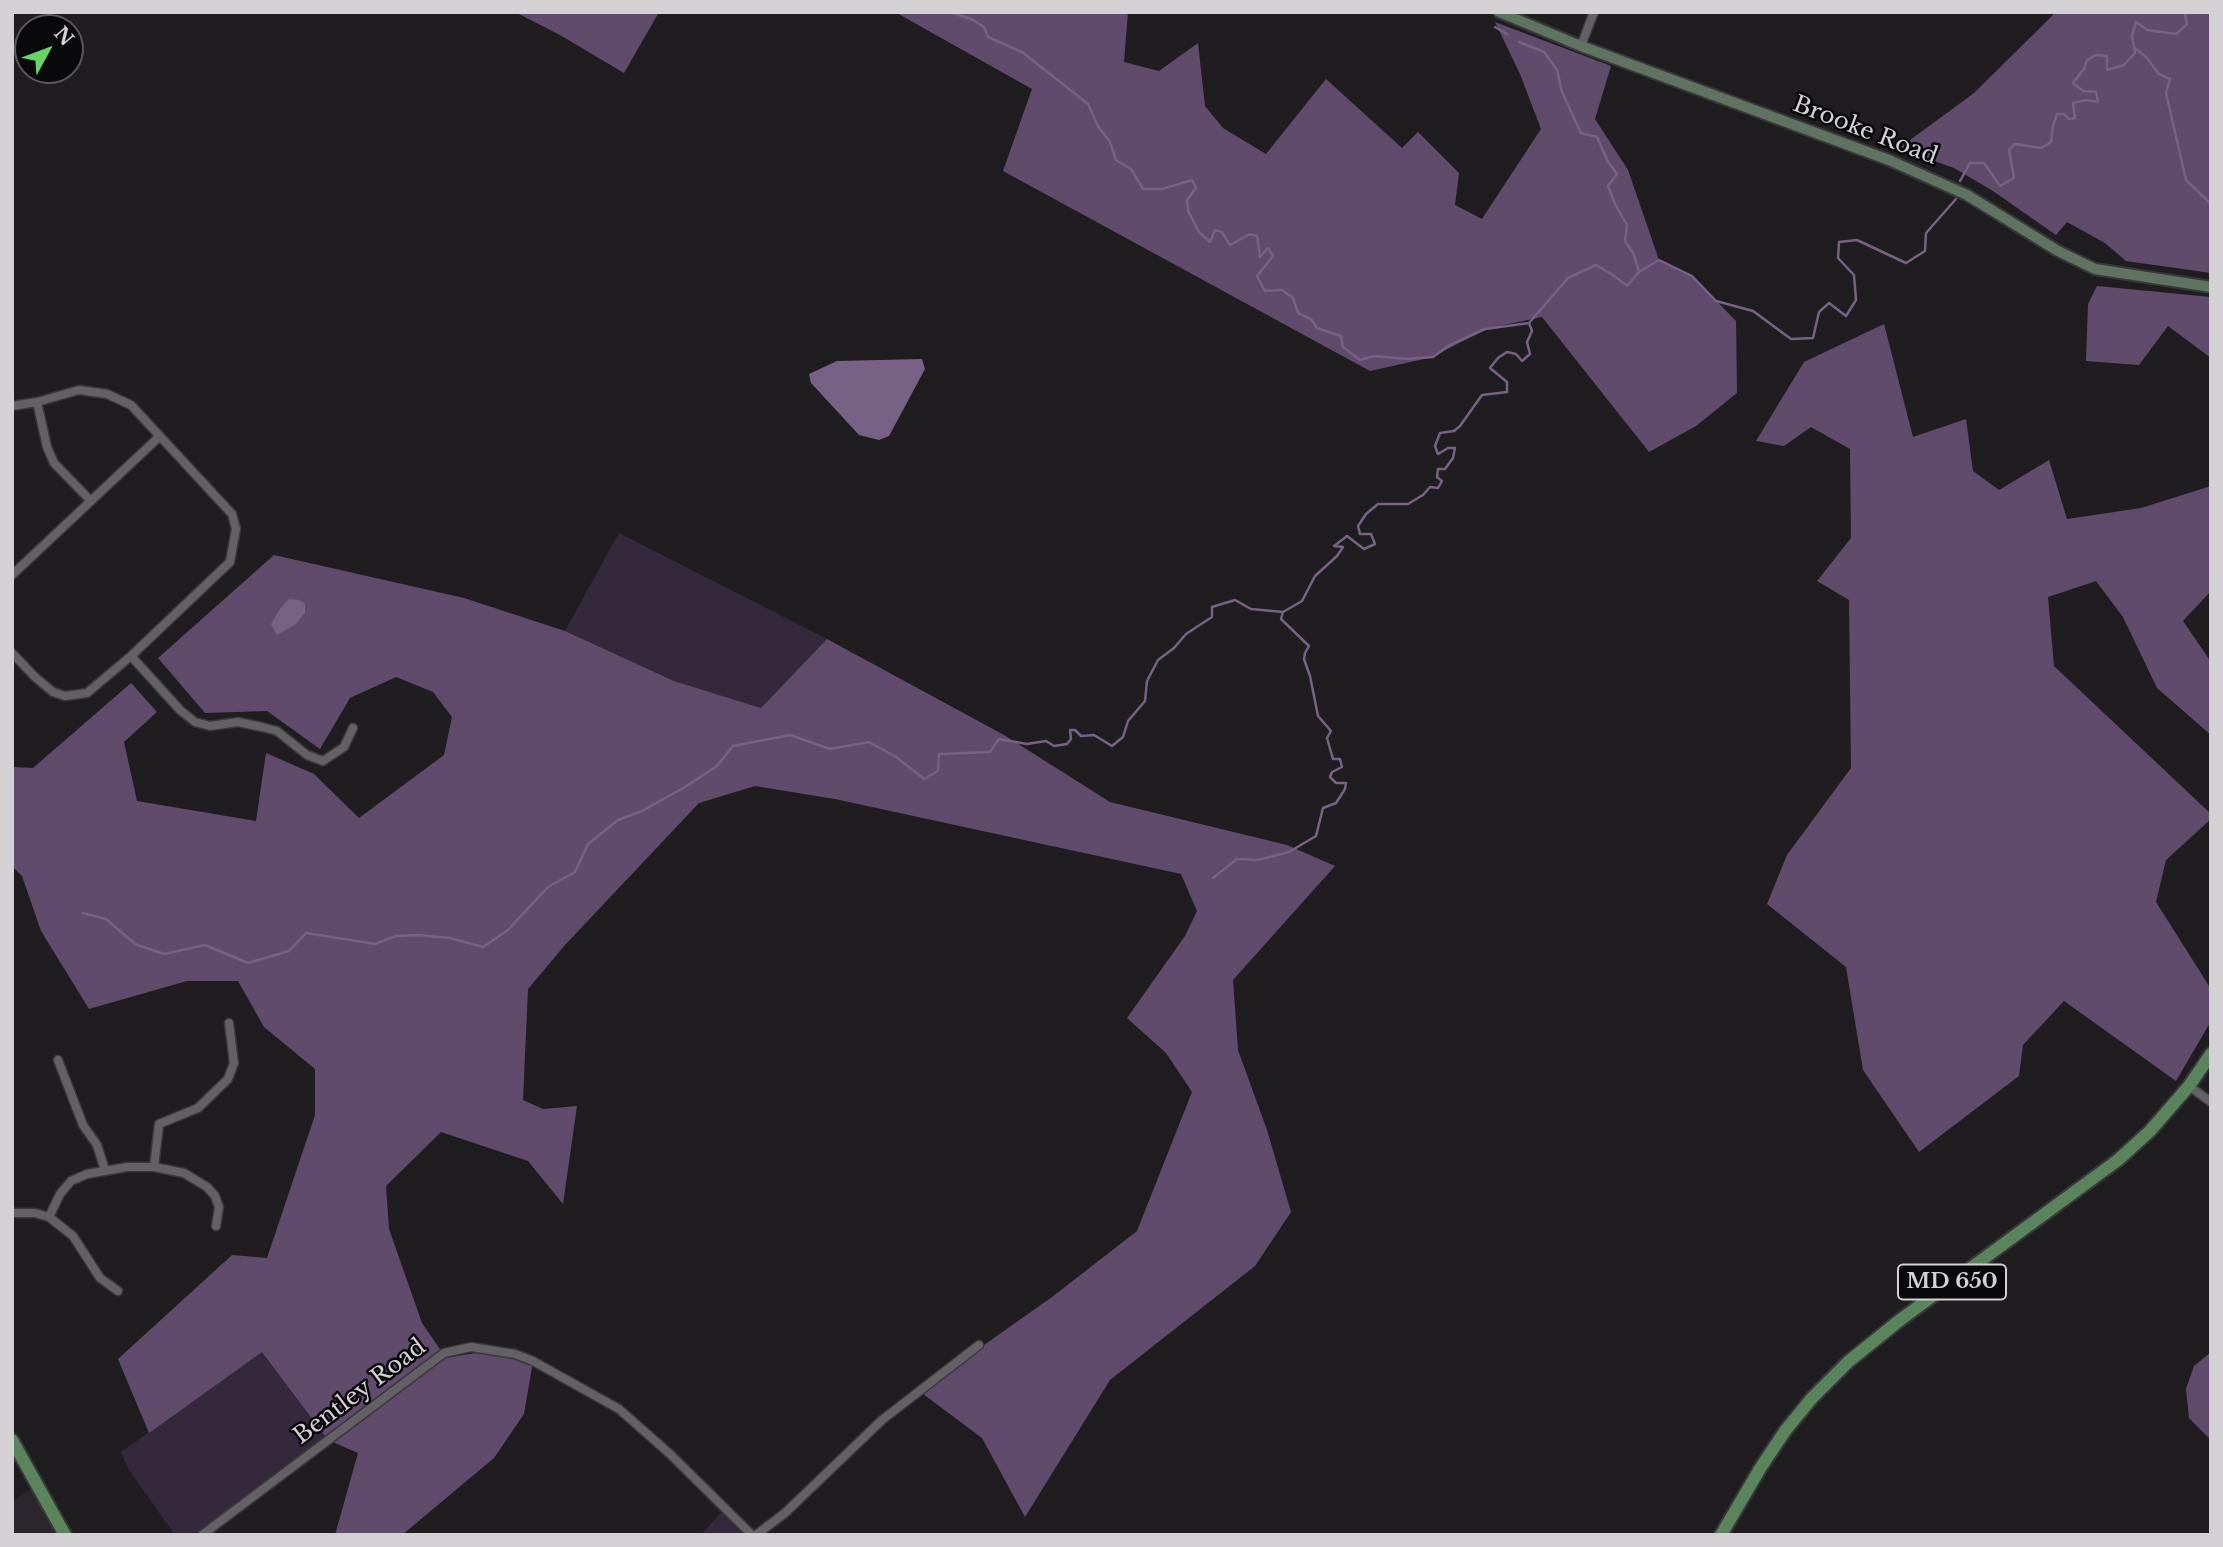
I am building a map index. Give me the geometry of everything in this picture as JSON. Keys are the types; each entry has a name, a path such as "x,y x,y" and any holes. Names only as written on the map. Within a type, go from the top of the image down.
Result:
{"main road":[{"name":"MD 650","path":"1721,1535 1760,1467 1785,1431 1812,1398 1848,1362 1900,1320 2118,1160 2150,1131 2189,1086 2211,1054"},
{"path":"12,1440 65,1535"}],"street":[{"name":"Brooke Road","path":"1499,12 1581,46 1889,160 1967,195 2058,251 2095,269 2211,287"},
{"path":"1581,46 1594,12"},
{"path":"12,406 79,390 107,394 131,405 232,514 236,529 230,562 131,656 87,693 65,696 53,692 12,653"},
{"path":"37,402 47,447 54,463 90,500"},
{"path":"12,576 160,436"},
{"path":"131,656 180,710 195,722 210,726 238,722 277,731 307,755 323,761 344,747 353,728"},
{"path":"155,1167 159,1124 198,1108 228,1079 234,1063 229,1023"},
{"path":"58,1060 83,1125 97,1144 105,1170"},
{"path":"2189,1086 2211,1102"},
{"path":"49,1217 60,1194 71,1181 105,1170 155,1167 184,1173 207,1187 215,1196 219,1207 216,1226"},
{"path":"12,1213 35,1213 49,1217 74,1236 100,1278 118,1291"},
{"name":"Bentley Road","path":"202,1535 444,1353 471,1347 514,1354 533,1361 619,1409 754,1535 785,1513 882,1420 979,1345"}],"shaded area":[{"path":"515,12 659,12 624,73"},
{"path":"895,12 1128,12 1124,62 1159,71 1198,43 1205,106 1223,128 1266,154 1326,79 1402,148 1418,132 1459,173 1455,205 1482,219 1541,129 1520,74 1495,22 1611,66 1595,119 1628,170 1659,260 1692,276 1736,321 1737,393 1696,426 1649,452 1542,317 1485,329 1433,357 1370,371 1003,171 1032,89"},
{"path":"2056,12 2211,12 2211,273 2126,261 2105,243 2067,222 2056,235 1993,191 1954,168 1903,150 1902,146 1974,93"},
{"path":"2097,286 2211,297 2211,358 2168,326 2139,365 2086,361 2088,304"},
{"path":"1884,324 1913,437 1966,419 1973,471 1999,490 2049,460 2067,519 2141,508 2211,486 2211,591 2183,621 2211,662 2211,735 2157,688 2123,617 2096,581 2048,597 2054,666 2211,814 2211,819 2166,860 2156,902 2211,989 2211,1021 2176,1081 2064,1001 2023,1045 2019,1076 1919,1152 1863,1070 1846,967 1767,904 1787,855 1851,768 1849,600 1817,581 1851,538 1850,449 1811,427 1784,446 1756,441 1804,362"},
{"path":"922,359 925,369 889,436 879,440 859,435 811,383 809,374 837,361"},
{"path":"619,533 827,639 761,708 674,681 565,631"},
{"path":"274,555 464,598 565,631 674,681 761,708 827,639 1004,735 1110,802 1287,845 1335,866 1233,980 1238,1050 1267,1130 1291,1212 1255,1266 1110,1380 1025,1517 982,1438 919,1391 1052,1297 1137,1231 1192,1092 1166,1053 1127,1018 1185,936 1197,911 1181,874 835,799 755,786 699,803 565,945 528,989 523,1100 543,1109 577,1106 563,1204 528,1161 441,1132 386,1186 389,1229 422,1323 446,1358 487,1351 533,1361 524,1414 494,1458 402,1535 335,1535 358,1453 328,1440 262,1352 149,1433 118,1359 232,1255 267,1258 315,1115 315,1069 264,1027 238,981 187,981 89,1009 41,931 22,876 12,866 12,767 33,768 131,683 157,712 124,742 137,801 256,821 266,753 314,774 359,818 444,755 452,717 433,692 396,677 350,698 320,749 267,711 205,713 158,658"},
{"path":"289,599 300,600 305,604 305,613 295,625 277,635 271,624"},
{"path":"262,1351 328,1440 202,1535 175,1535 129,1470 121,1452"},
{"path":"2211,1352 2211,1440 2189,1418 2186,1389 2194,1366"},
{"path":"37,1485 65,1535 12,1535 12,1501"},
{"path":"725,1508 752,1535 701,1535"}],"waterway":[{"path":"950,12 971,19 984,27 988,37 1022,52 1088,104 1098,126 1110,142 1116,160 1131,169 1143,189 1162,189 1192,180 1196,188 1187,200 1188,211 1199,232 1210,242 1215,230 1222,232 1230,245 1250,234 1257,236 1260,257 1268,248 1273,256 1257,276 1265,291 1282,290 1293,298 1298,313 1311,319 1317,328 1341,336 1343,347 1360,360 1374,356 1407,359 1433,357 1448,346 1485,329 1529,323"},
{"path":"1960,181 1970,163 1984,163 2000,186 2014,178 2009,150 2015,144 2041,148 2051,142 2057,114 2064,114 2069,119 2075,118 2073,103 2086,100 2098,102 2096,92 2083,91 2073,83 2084,69 2087,60 2096,55 2107,56 2107,70 2124,65 2135,53 2132,36 2136,22 2147,30 2176,34 2187,24 2187,12"},
{"path":"1495,27 1507,34"},
{"path":"1519,42 1544,52 1557,70 1562,92 1581,133 1597,137 1608,162 1617,174 1608,186 1627,225 1625,241 1633,253 1639,271"},
{"path":"2135,48 2159,74 2170,79 2166,93 2186,180 2211,204"},
{"path":"83,913 106,919 135,944 164,954 205,945 248,963 289,951 306,933 375,944 396,936 418,935 450,938 483,947 508,930 548,887 575,872 588,844 618,820 642,811 717,766 733,746 790,735 830,749 869,742 896,757 924,779 938,771 939,754 990,752 999,739 1027,744 1046,741 1054,746 1067,744 1071,739 1070,730 1075,730 1081,736 1094,735 1112,746 1123,737 1128,721 1145,701 1147,681 1158,660 1186,634 1212,617 1212,607 1235,600 1251,609 1283,612 1302,601 1315,576 1343,547 1334,546 1347,536 1364,549 1375,544 1371,534 1360,534 1358,526 1366,514 1378,504 1408,504 1430,487 1438,488 1442,481 1437,477 1438,469 1445,469 1453,458 1455,448 1448,448 1438,454 1435,446 1440,433 1454,431 1460,426 1482,395 1507,392 1507,382 1490,368 1507,352 1516,354 1522,361 1530,354 1527,342 1532,331 1529,323 1568,278 1596,265 1627,286 1639,272 1659,260 1692,276 1716,301 1753,311 1791,339 1813,338 1819,312 1829,303 1846,316 1856,300 1854,275 1838,258 1839,242 1857,240 1906,263 1925,251 1926,233 1956,199"},
{"path":"1213,878 1237,859 1258,860 1289,852 1316,836 1323,808 1336,803 1345,789 1346,783 1336,783 1330,777 1332,772 1342,767 1340,759 1333,759 1327,738 1331,731 1318,716 1304,659 1309,646 1281,619 1283,612"}]}
